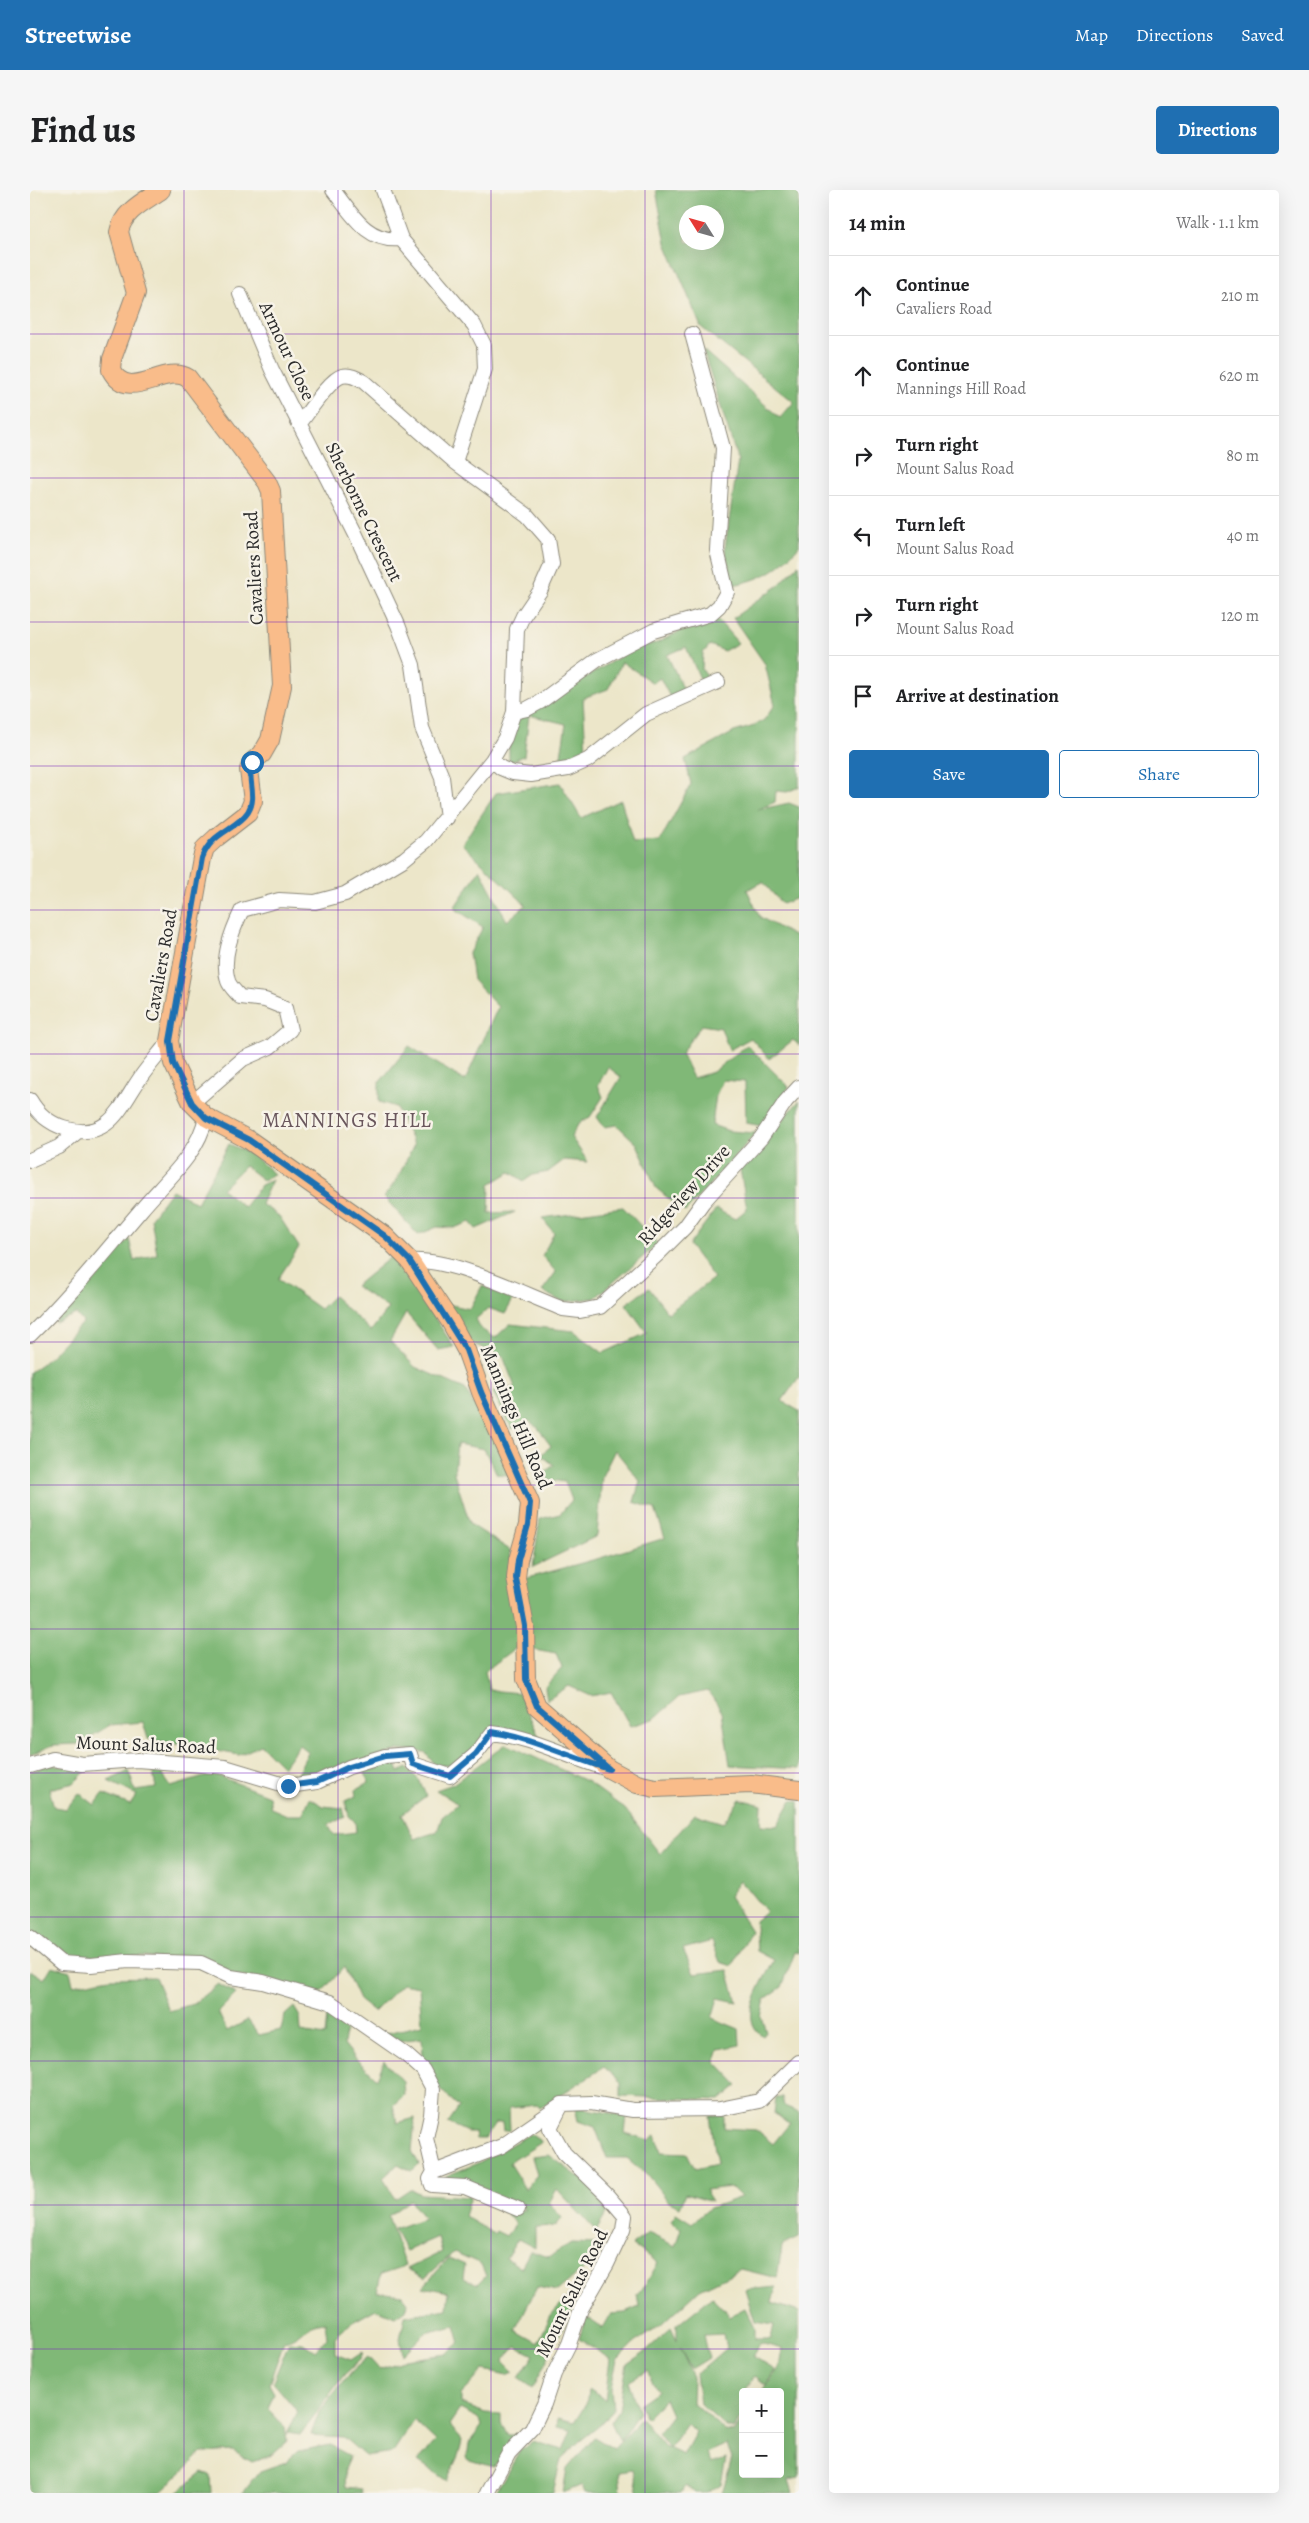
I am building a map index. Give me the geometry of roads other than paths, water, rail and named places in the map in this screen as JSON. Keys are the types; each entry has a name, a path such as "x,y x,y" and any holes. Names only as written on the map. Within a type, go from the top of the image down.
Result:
{"main road":[{"name":"Cavaliers Road","path":"161,190 128,212 121,222 119,232 136,293 112,359 111,370 119,380 132,385 177,374 188,378 268,482 271,492 282,686 270,740 249,770 253,801 248,813 217,837 206,848 202,858 170,1041"},
{"name":"Mannings Hill Road","path":"170,1041 173,1063 192,1103 206,1118 249,1140 385,1236 410,1261 466,1350 481,1392 530,1503 528,1525 518,1560 516,1578 525,1626 526,1679 537,1706 609,1769 637,1784 655,1788 751,1784 799,1790"}],"street":[{"path":"333,190 374,236 393,240 402,239"},
{"path":"383,190 402,239 474,325 484,345 485,369 454,462"},
{"name":"Armour Close","path":"240,294 272,370 300,423"},
{"path":"514,712 526,710 540,702 597,660 653,631 710,614 719,606 727,592 716,550 723,448 692,334"},
{"path":"192,1103 243,1059 270,1047 290,1030 285,1008 265,1000 240,997 228,982 226,955 233,929 242,910 279,900 315,902 345,894 404,859 426,841 447,818 492,760 505,738 514,712 517,629 523,616 540,591 552,564 548,539 527,515 454,462 364,382 352,376 341,376 333,382 300,423"},
{"name":"Sherborne Crescent","path":"300,423 394,617 413,665 422,728 442,777 447,818"},
{"path":"492,760 501,768 513,773 531,775 568,769 588,760 646,714 718,682"},
{"path":"30,1160 59,1147 78,1132 106,1126 117,1115 143,1074 170,1041"},
{"name":"Ridgeview Drive","path":"410,1261 424,1260 447,1264 563,1309 580,1311 600,1307 685,1227 703,1202 761,1138 786,1101 799,1087"},
{"path":"30,1100 35,1108 52,1124 78,1132"},
{"path":"30,1335 91,1270 142,1208 176,1172 203,1131 206,1118"},
{"name":"Mount Salus Road","path":"30,1766 53,1759 82,1764 137,1760 189,1764 225,1767 288,1786 317,1782 349,1767 385,1756 410,1754 413,1764 450,1776 476,1754 492,1732 513,1735 579,1760 609,1769"},
{"path":"30,1937 60,1963 90,1965 128,1961 201,1963 232,1977 263,1982 330,2002 424,2070 433,2089 431,2115 426,2138 434,2172"},
{"path":"518,2209 465,2187 432,2184 430,2179 434,2172 502,2146 562,2104 591,2103 634,2110 720,2109 759,2100 799,2062"},
{"name":"Mount Salus Road","path":"487,2493 509,2453 532,2429 544,2404 554,2374 569,2344 581,2309 607,2264 623,2230 624,2216 607,2195 564,2153 550,2128 562,2104"}],"district":[{"name":"MANNINGS HILL","path":"347,1120"}]}
